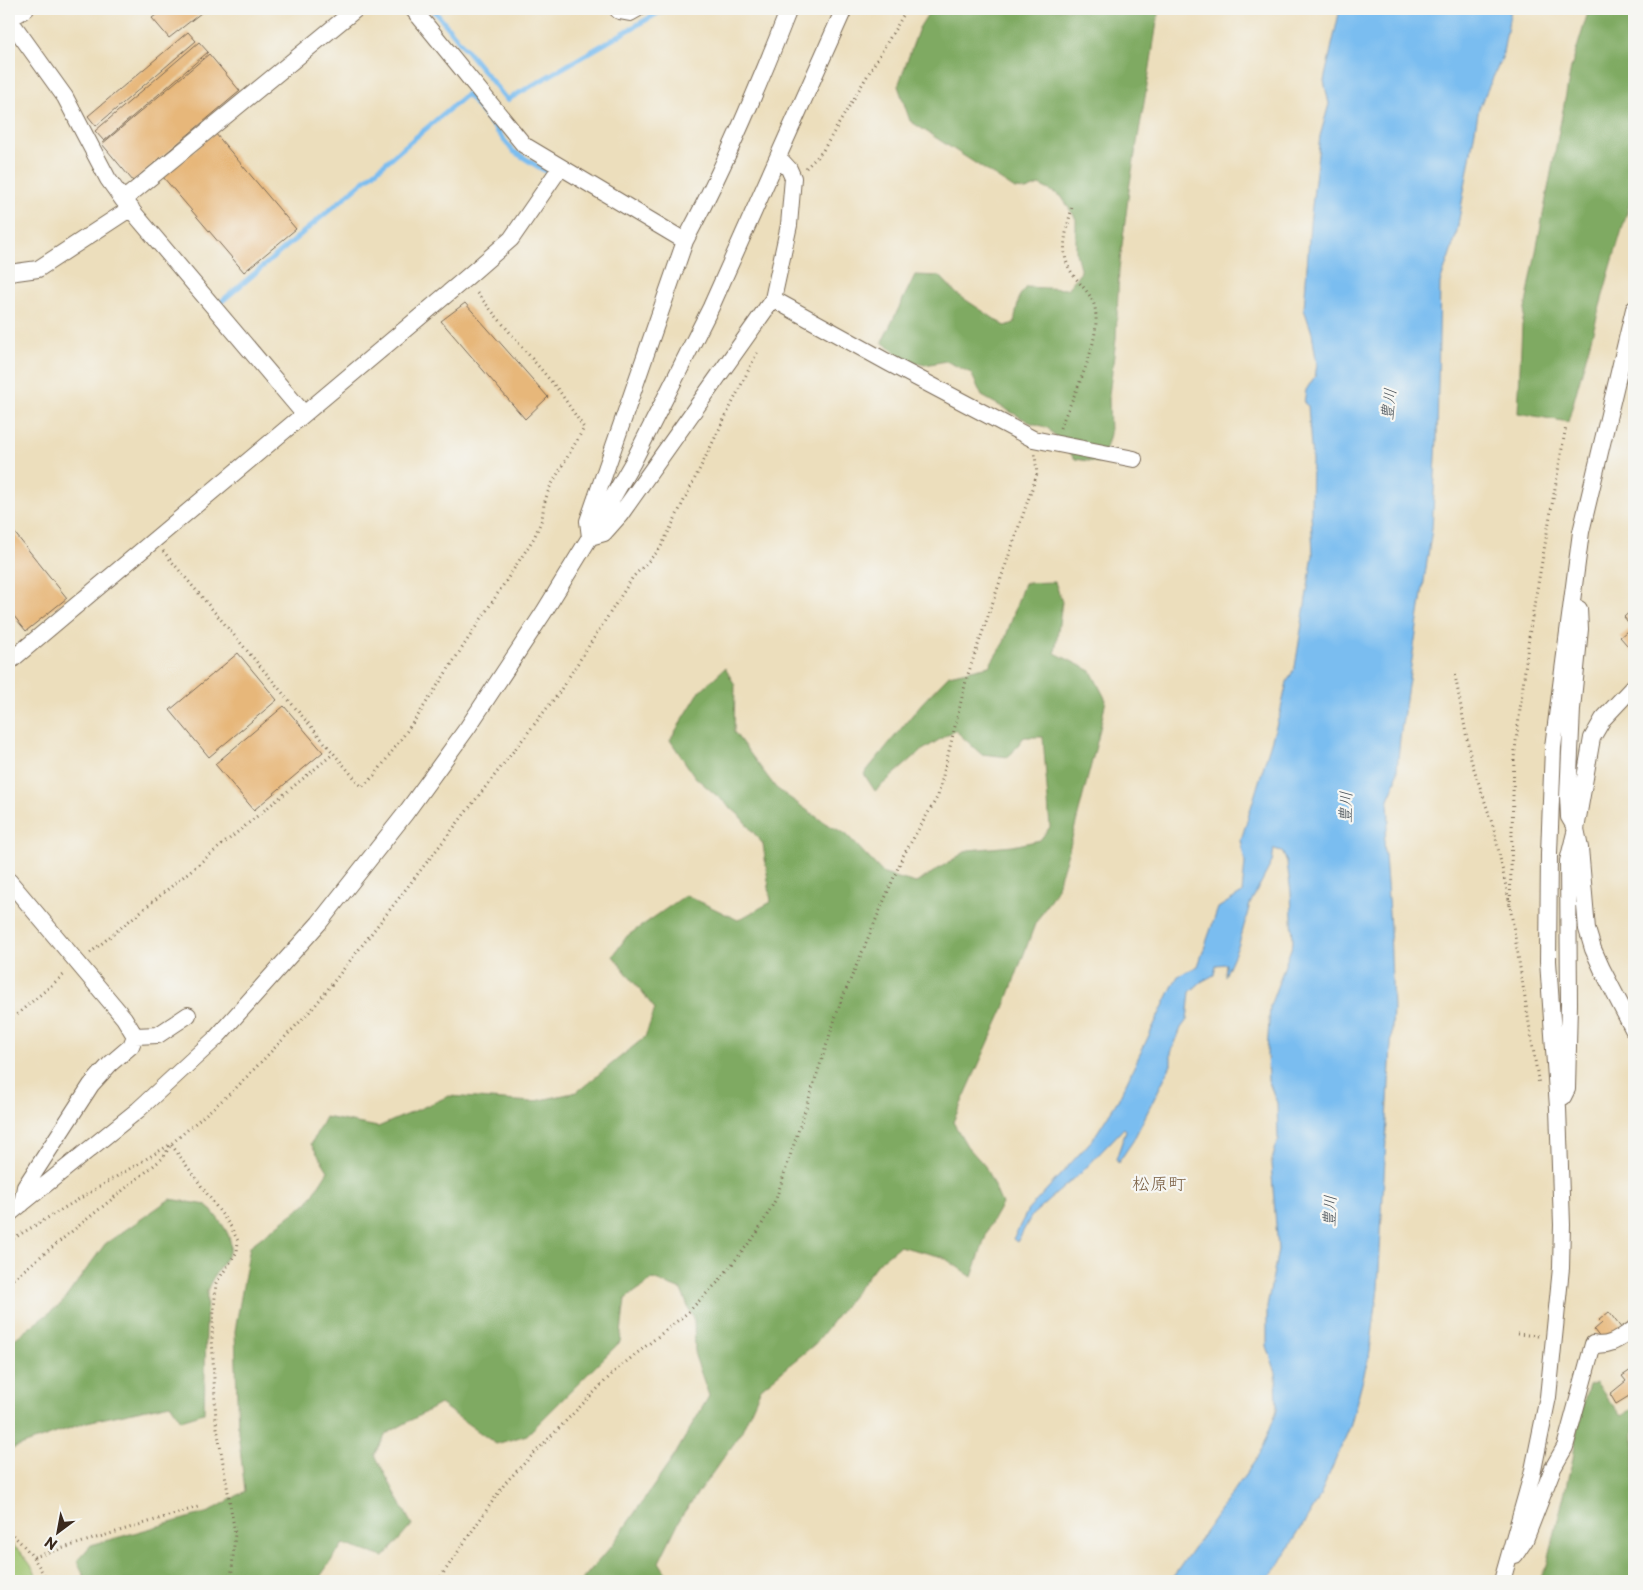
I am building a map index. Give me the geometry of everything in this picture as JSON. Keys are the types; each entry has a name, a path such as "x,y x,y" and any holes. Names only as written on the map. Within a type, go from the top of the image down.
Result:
{"street":[{"path":"26,9 9,19 65,97 108,179 304,414"},
{"path":"9,273 38,269 127,204 356,9"},
{"path":"413,9 524,145 685,241"},
{"path":"617,9 630,13 637,9"},
{"path":"590,537 588,521 685,241 712,190 790,9"},
{"path":"15,1209 138,1110 216,1038 319,923 405,814 468,727 544,612 633,462 711,307 844,9"},
{"path":"590,537 604,533 620,515 773,299 789,225 792,178 789,168 778,157"},
{"path":"9,662 465,279 511,238 560,168"},
{"path":"773,299 1033,439 1134,459"},
{"path":"1502,1581 1532,1475 1548,1397 1561,1268 1562,1226 1558,1108 1548,961 1553,746 1581,532 1634,309"},
{"path":"1573,596 1579,609 1580,629 1572,709 1568,797 1569,817 1576,829 1580,848 1587,929 1602,969 1632,1019"},
{"path":"1558,1108 1567,1088 1569,1004 1568,861 1571,844 1576,829 1592,738 1603,719 1634,686"},
{"path":"9,881 124,1018 135,1036"},
{"path":"135,1036 158,1035 188,1016"},
{"path":"15,1209 25,1187 91,1085 110,1064 131,1046 135,1036"},
{"path":"1507,1564 1519,1551 1525,1540 1553,1468 1565,1447 1593,1344 1610,1344 1634,1329"}],"path":[{"path":"792,178 810,166 822,152 907,9"},
{"path":"1054,443 1090,353 1094,337 1095,308 1090,296 1072,273 1064,258 1064,246 1072,207"},
{"path":"154,540 362,787 376,775 417,717 534,538 542,519 544,504 549,490 584,428 560,392 465,279"},
{"path":"9,1240 171,1144 234,1090 314,1007 558,694 632,577 660,549 758,350"},
{"path":"1510,906 1515,748 1530,629 1566,426"},
{"path":"438,1581 506,1483 616,1370 686,1314 717,1283 757,1233 776,1199 840,1004 903,856 938,796 967,677 1037,474 1033,439"},
{"path":"1455,675 1471,760 1494,829 1510,906 1538,1083 1544,1095 1558,1108"},
{"path":"9,1021 333,754"},
{"path":"9,1282 163,1158 171,1144"},
{"path":"171,1144 231,1227 238,1241 237,1252 216,1283 212,1336 216,1422 235,1533 231,1581"},
{"path":"34,1557 198,1507"},
{"path":"9,1532 34,1557 46,1581"}],"green space":[{"path":"931,9 1159,9 1130,183 1119,269 1116,339 1109,395 1110,434 1102,463 1075,459 1048,428 1029,422 982,396 971,373 946,361 925,365 906,361 882,342 915,275 940,276 957,294 1005,326 1014,323 1019,297 1026,287 1067,289 1081,272 1076,253 1076,219 1061,196 1039,185 1026,190 1015,189 910,121 898,86 919,28"},
{"path":"1589,9 1634,9 1634,189 1568,422 1518,413 1522,325 1571,68"},
{"path":"1055,582 1062,602 1055,653 1091,671 1106,700 1069,850 1056,890 1035,924 1004,1008 953,1122 967,1146 985,1166 1002,1204 989,1227 972,1277 943,1257 899,1246 877,1264 815,1344 761,1388 740,1435 682,1515 659,1562 671,1581 581,1581 613,1544 673,1458 709,1396 695,1356 694,1321 681,1290 653,1279 625,1299 620,1342 527,1435 496,1444 440,1404 386,1434 375,1455 412,1525 384,1557 343,1544 317,1581 86,1581 77,1561 91,1545 209,1512 245,1491 238,1432 235,1331 250,1246 308,1202 328,1171 311,1144 325,1117 378,1127 449,1096 532,1102 577,1092 645,1037 655,1009 613,956 627,936 686,895 738,920 771,902 763,844 738,814 695,777 670,740 700,691 725,668 735,685 734,732 776,788 825,823 846,834 884,874 916,883 968,850 1013,846 1040,840 1050,827 1043,737 1024,737 1009,757 981,754 955,730 921,751 875,791 864,774 922,703 949,675 989,666 1004,642 1024,583"},
{"path":"170,1199 207,1205 227,1232 231,1244 228,1254 207,1291 204,1413 181,1420 170,1404 87,1422 9,1450 9,1343 61,1304 105,1244"},
{"path":"1595,1382 1621,1416 1634,1408 1634,1581 1539,1581 1547,1565 1573,1458 1578,1422 1589,1385"},
{"path":"9,1542 27,1560 40,1581 9,1581"}],"water":[{"name":"豊川","path":"1340,9 1511,9 1502,58 1479,108 1456,236 1440,283 1437,439 1432,529 1400,738 1396,781 1388,799 1389,821 1384,840 1393,1009 1378,1289 1370,1352 1350,1427 1317,1502 1277,1568 1266,1581 1170,1581 1260,1454 1277,1410 1276,1373 1267,1346 1267,1307 1278,1250 1271,1164 1278,1139 1277,1103 1268,1080 1267,1052 1270,1006 1293,943 1291,893 1287,863 1282,851 1274,849 1272,862 1250,904 1239,944 1225,976 1226,964 1216,965 1214,975 1201,982 1190,992 1187,1020 1181,1028 1171,1053 1171,1065 1133,1141 1118,1163 1116,1159 1126,1130 1124,1128 1081,1173 1032,1215 1017,1242 1013,1239 1028,1210 1093,1139 1118,1100 1178,976 1198,966 1218,908 1242,893 1245,863 1241,840 1280,713 1287,682 1295,667 1313,555 1311,513 1312,461 1308,406 1304,403 1306,390 1315,376 1317,365 1312,333 1304,309 1310,224 1320,136 1329,104 1324,81"}],"building":[{"path":"151,9 206,9 169,38 152,18 156,15"},
{"path":"188,32 196,41 96,126 88,116"},
{"path":"199,42 208,52 104,141 95,131"},
{"path":"209,54 240,91 133,181 102,144"},
{"path":"215,133 296,229 244,272 163,177"},
{"path":"465,303 548,397 525,419 441,321"},
{"path":"9,526 67,598 26,631 9,610"},
{"path":"1634,608 1634,653 1620,637 1632,627 1624,617"},
{"path":"238,653 277,700 209,757 170,710"},
{"path":"284,706 323,752 254,810 215,764"},
{"path":"1609,1312 1622,1329 1604,1343 1594,1330 1602,1323 1599,1320"},
{"path":"1634,1368 1634,1393 1616,1404 1610,1394 1626,1381 1622,1376"}],"waterway":[{"path":"433,9 507,100 665,9"},
{"path":"222,301 467,94 513,151 547,172"}],"district":[{"name":"松原町","path":"1159,1182"}]}
